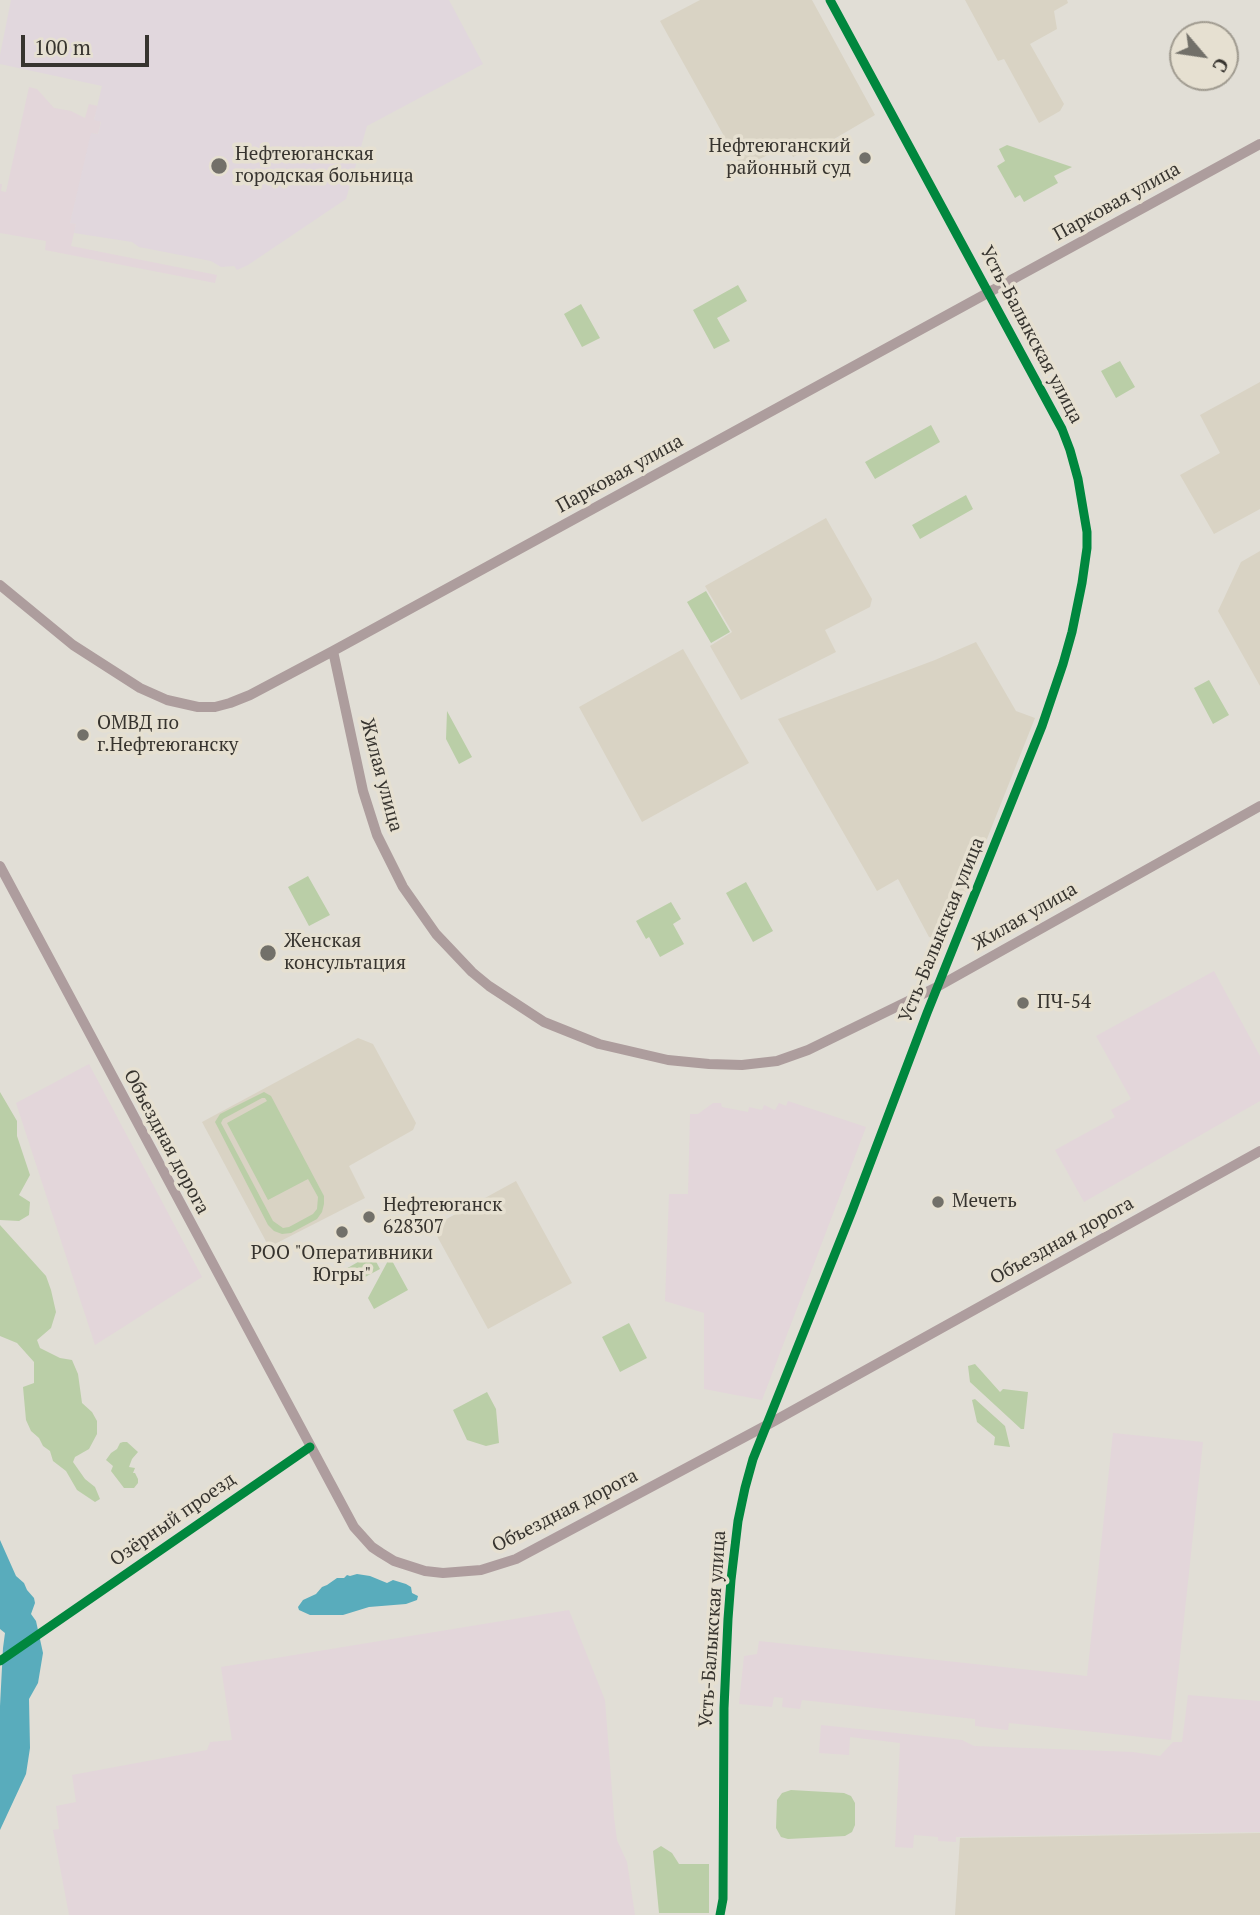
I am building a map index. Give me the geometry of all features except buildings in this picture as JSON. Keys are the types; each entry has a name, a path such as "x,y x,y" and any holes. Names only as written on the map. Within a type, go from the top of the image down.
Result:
{"main road":[{"name":"Парковая улица","path":"0,585 45,624 97,662 140,688 181,704 215,707 230,704 333,651 1260,144"},
{"name":"Жилая улица","path":"333,651 367,804 384,851 403,887 436,934 472,972 506,999 544,1022 620,1051 688,1062 742,1065 777,1060 808,1050 937,987 1260,806"},
{"name":"Объездная дорога","path":"0,866 354,1527 372,1547 394,1561 425,1571 453,1573 481,1570 516,1559 766,1425 1260,1151"}],"street":[{"name":"Усть-Балыкская улица","path":"720,1915 723,1899 725,1698 731,1580 745,1488 766,1425 1050,701 1077,609 1087,548 1082,499 1066,439 1052,408 830,0"},
{"name":"Озёрный проезд","path":"0,1661 310,1447"}],"shaded area":[{"name":"Нефтеюганская городская больница","path":"11,0 449,0 483,64 367,126 346,199 237,270 234,266 221,267 211,261 139,247 132,242 74,233 76,224 70,223 91,133 98,134 101,122 94,120 102,86 0,64"},
{"path":"700,0 812,0 875,115 829,142 827,139 793,157 787,146 753,162 757,170 744,172 660,21"},
{"path":"965,0 1067,0 1068,3 1054,11 1057,29 1030,44 1064,104 1060,111 1039,123 1004,59 998,61"},
{"path":"29,87 37,89 54,108 71,111 85,118 89,104 98,106 94,119 101,121 98,134 92,133 70,223 76,224 71,246 217,275 215,283 45,250 46,241 0,233 0,184 1,191 6,192"},
{"path":"1260,382 1260,509 1214,534 1180,475 1220,453 1200,415"},
{"path":"826,518 872,599 870,607 825,630 836,652 741,700 710,646 732,632 705,586"},
{"path":"1260,551 1260,686 1218,611 1241,562"},
{"path":"976,642 1016,711 1035,718 946,942 929,937 898,879 877,891 778,719"},
{"path":"683,649 749,763 642,822 579,707"},
{"path":"1214,971 1260,1056 1260,1101 1084,1202 1055,1150 1115,1117 1111,1110 1131,1099 1096,1036"},
{"path":"358,1038 373,1044 416,1123 413,1130 349,1166 365,1198 269,1247 202,1122"},
{"path":"89,1064 202,1277 95,1345 16,1103"},
{"path":"788,1101 866,1127 762,1400 704,1389 704,1313 665,1301 669,1194 688,1194 690,1114 698,1114 713,1103 748,1112 749,1107 762,1110 764,1105 775,1110 779,1103 786,1106"},
{"path":"516,1181 572,1283 488,1329 432,1227"},
{"path":"1113,1433 1203,1442 1171,1740 1009,1723 1008,1730 975,1726 975,1719 802,1700 800,1709 782,1707 783,1698 774,1697 772,1707 739,1704 744,1656 757,1654 759,1641 1087,1676"},
{"path":"569,1610 605,1700 617,1840 627,1862 635,1915 69,1915 53,1830 59,1829 56,1806 76,1802 72,1775 207,1750 210,1742 232,1740 221,1667"},
{"path":"1188,1695 1260,1701 1260,1832 956,1837 956,1842 914,1835 913,1848 895,1847 900,1743 850,1737 849,1755 819,1753 821,1725 962,1740 974,1746 1133,1752 1160,1756 1173,1742 1182,1742"},
{"path":"1260,1833 1260,1915 955,1915 960,1838"}],"green space":[{"path":"1007,145 1072,167 1054,176 1058,183 1024,202 1020,195 1015,198 997,166 1005,161 999,149"},
{"path":"738,285 747,301 717,318 730,341 714,349 693,310"},
{"path":"581,304 600,338 582,347 564,314"},
{"path":"1120,361 1135,387 1116,398 1101,371"},
{"path":"931,425 940,442 875,479 865,462"},
{"path":"966,495 973,509 920,539 912,525"},
{"path":"706,591 730,632 711,643 687,602"},
{"path":"1209,680 1229,715 1213,724 1194,688"},
{"path":"447,711 472,757 459,764 446,739"},
{"path":"308,876 330,915 309,926 288,887"},
{"path":"746,882 773,931 753,942 726,893"},
{"path":"671,902 681,919 673,924 684,944 660,957 636,921"},
{"path":"0,1092 17,1121 17,1136 30,1175 19,1195 30,1202 29,1215 19,1221 0,1220"},
{"path":"264,1092 271,1096 324,1196 322,1212 317,1219 291,1233 282,1234 268,1225 215,1122 220,1114","holes":["265,1098 267,1101 227,1123 268,1200 308,1179 318,1197 317,1209 313,1214 283,1228 273,1221 221,1123 223,1119"]},
{"path":"0,1225 46,1276 51,1290 56,1312 51,1328 37,1340 40,1348 60,1358 72,1360 78,1374 82,1403 97,1421 97,1434 89,1449 75,1457 73,1462 85,1479 95,1487 100,1499 95,1502 77,1490 66,1471 53,1461 50,1451 31,1431 26,1420 23,1387 34,1383 34,1362 17,1343 0,1336"},
{"path":"372,1254 380,1269 352,1284 344,1270"},
{"path":"390,1257 408,1290 374,1309 368,1298"},
{"path":"629,1323 647,1358 620,1372 602,1337"},
{"path":"975,1364 1000,1392 1003,1389 1028,1392 1024,1429 970,1382 968,1366"},
{"path":"487,1392 496,1409 499,1443 486,1446 467,1440 453,1410"},
{"path":"975,1399 1005,1426 1010,1447 994,1445 995,1437 977,1422 972,1400"},
{"path":"123,1442 127,1442 138,1452 129,1467 135,1468 133,1473 138,1479 134,1488 124,1488 111,1471 113,1466 106,1460"},
{"path":"791,1790 844,1793 851,1796 855,1803 855,1825 852,1832 845,1836 788,1839 781,1837 776,1828 777,1800 782,1793"},
{"path":"661,1846 672,1853 679,1864 709,1864 709,1913 659,1913 653,1851"}],"water":[{"path":"0,1540 16,1576 34,1598 31,1614 36,1621 43,1653 38,1683 29,1699 30,1748 26,1774 0,1830 0,1706 5,1633 0,1629"},
{"path":"357,1574 387,1583 393,1580 406,1584 411,1587 412,1593 418,1596 417,1600 406,1604 369,1607 343,1615 310,1615 299,1610 303,1600 316,1594 322,1587 337,1578"}],"cycle path":[{"path":"720,1915 723,1899 724,1708 728,1619 738,1521 745,1488 753,1459 1042,726 1072,632 1087,548 1078,479 1062,429 830,0"},
{"path":"0,1661 310,1447"}],"place":[{"name":"Нефтеюганский районный суд","path":"865,158"},
{"name":"Нефтеюганская городская больница","path":"219,166"},
{"name":"ОМВД по г.Нефтеюганску","path":"83,735"},
{"name":"Женская консультация","path":"268,953"},
{"name":"ПЧ-54","path":"1023,1003"},
{"name":"Мечеть","path":"938,1202"},
{"name":"Нефтеюганск 628307","path":"369,1217"},
{"name":"РОО \"Оперативники Югры\"","path":"342,1232"}]}
